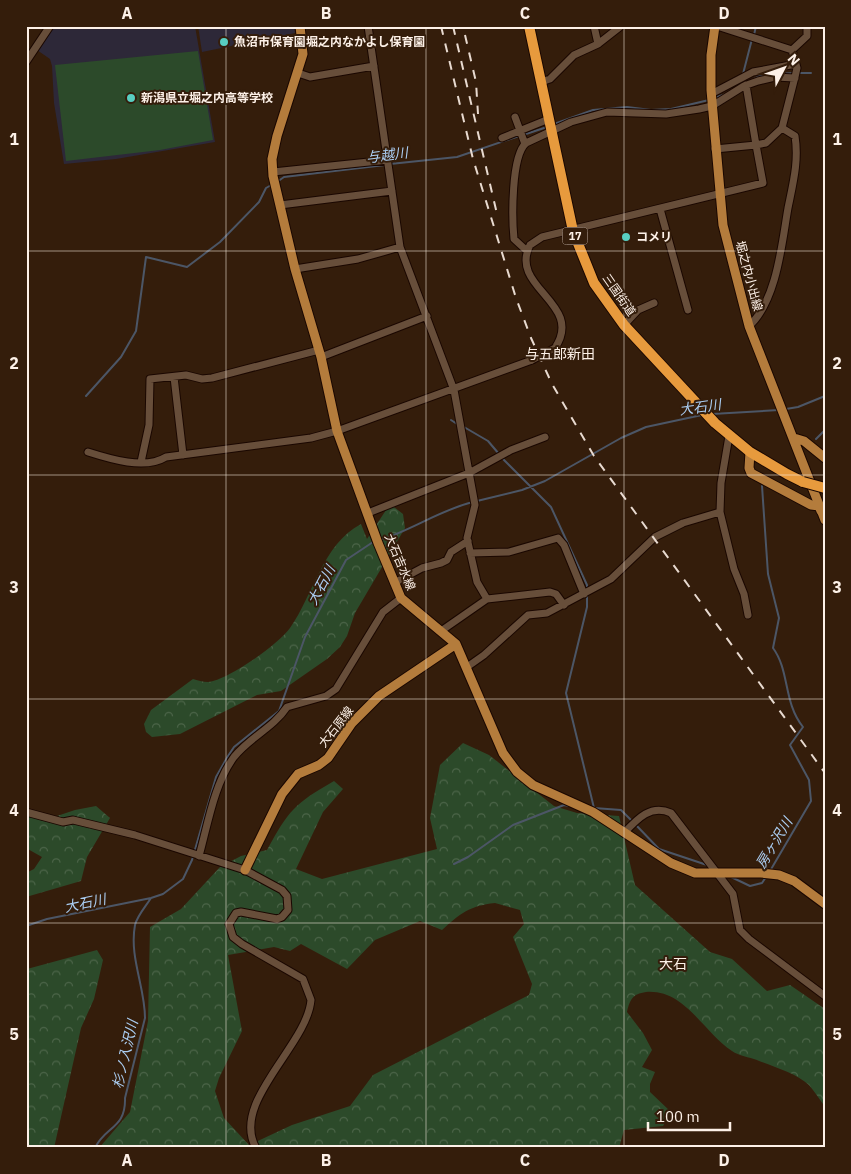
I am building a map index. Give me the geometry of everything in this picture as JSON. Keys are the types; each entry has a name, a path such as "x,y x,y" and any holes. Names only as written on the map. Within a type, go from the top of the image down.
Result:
{"highway":[{"name":"三国街道","path":"529,26 573,231 594,283 624,325 729,436 750,452 787,474 803,482 825,488"}],"main road":[{"name":"大石吉水線","path":"300,26 303,54 276,136 272,159 273,172 295,269 320,353 337,431 400,598 456,644 503,753 517,772 533,785 593,812 671,863 695,873 761,873 779,875 794,881 825,904"},
{"name":"堀之内小出線","path":"716,26 711,54 711,99 723,225 750,326 825,520"},
{"path":"794,438 804,441 825,458"},
{"path":"750,452 749,468 751,473 811,505 819,506"},
{"name":"大石原線","path":"245,870 282,794 298,774 319,765 328,758 352,723 379,696 456,644"}],"street":[{"path":"26,62 50,26"},
{"path":"368,26 400,247 454,390 475,505 468,541 477,582 487,599"},
{"path":"594,26 598,44"},
{"path":"541,82 550,79 574,55 598,44 621,26"},
{"path":"716,26 792,50"},
{"path":"792,50 807,36 807,26"},
{"path":"716,149 756,145 766,142 782,128 795,78 796,66 792,50"},
{"path":"298,73 310,77 374,66"},
{"path":"711,99 756,77 796,66"},
{"path":"502,138 552,132 571,122 607,112 666,114 746,85 756,77 795,78"},
{"path":"88,452 110,459 158,462 166,457 311,438 337,431 454,390 532,360 555,348 562,337 563,324 552,302 529,276 525,263 530,245 542,238 762,183 746,85"},
{"path":"515,117 522,137 514,173 514,239 527,251"},
{"path":"522,137 549,119"},
{"path":"750,326 759,316 776,272 784,243 798,157 795,136 782,128"},
{"path":"273,172 388,160"},
{"path":"280,205 392,192"},
{"path":"660,209 688,310"},
{"path":"295,269 358,259 400,247"},
{"path":"624,325 638,310 654,303"},
{"path":"140,462 149,425 150,379 186,375 202,379 212,378 320,353 427,316"},
{"path":"174,377 183,455"},
{"path":"729,436 721,484 720,512 734,569 744,594 748,614"},
{"path":"368,513 469,473 511,450 545,437"},
{"path":"467,667 484,655 528,615 547,613 611,579 656,537 683,523 720,512"},
{"path":"470,552 509,552 558,538 564,545 584,594"},
{"path":"394,583 422,568 447,560 451,552 468,541"},
{"path":"441,631 487,599 550,592 556,594 564,605"},
{"path":"198,855 220,783 233,759 276,722 287,706 326,696 336,689 383,612 400,598"},
{"path":"624,832 638,818 648,812 662,809 671,813 680,822 733,894 740,930 748,939 825,996"},
{"path":"26,812 63,822 73,820 110,828 245,870 282,890 287,896 288,910 282,917 277,919 241,912 236,913 230,919 230,931 242,944 303,979 310,1000 302,1024 258,1100 252,1115 249,1132 256,1148"}],"shaded area":[{"name":"新潟県立堀之内高等学校","path":"53,26 195,26 215,142 116,159 64,164 54,103 52,66 50,59 37,50"},
{"name":"魚沼市保育園堀之内なかよし保育園","path":"198,26 294,26 295,33 202,52"}],"green space":[{"name":"新潟県立堀之内高等学校","path":"198,51 213,140 160,150 66,161 55,65"},
{"path":"390,504 403,514 405,528 355,613 347,636 340,647 327,659 281,691 257,695 180,734 152,737 146,732 144,724 151,710 193,679 208,682 217,680 252,661 284,635 298,615 320,571 337,544 361,524 367,539"},
{"path":"463,743 489,755 554,806 577,813 619,816 635,885 710,952 732,959 767,991 790,985 825,1009 825,1107 809,1085 798,1077 735,1053 722,1043 683,1004 672,997 660,993 646,992 632,998 627,1012 643,1033 652,1050 642,1067 655,1072 650,1084 650,1092 671,1112 663,1126 624,1130 619,1148 99,1148 130,1112 148,1021 150,927 181,909 220,867 241,856 267,850 281,826 294,809 301,802 334,781 343,789 323,812 296,869 322,879 437,849 430,818 440,765","holes":["495,903 520,910 524,924 513,937 532,984 529,995 373,1075 350,1106 292,1125 249,1145 224,1118 215,1091 219,1078 242,1031 228,955 274,947 290,951 301,944 347,969 375,940 420,921 442,930 460,915 478,906"]},
{"path":"96,806 110,818 87,857 81,881 26,897 26,873 34,869 42,857 26,848 26,815 45,820 75,810"},
{"path":"97,950 103,960 94,999 81,1028 54,1148 26,1148 27,969"}],"waterway":[{"path":"754,35 756,26"},
{"path":"743,74 752,39"},
{"name":"与越川","path":"778,74 794,73"},
{"name":"与越川","path":"798,73 811,73"},
{"name":"与越川","path":"752,80 759,76 774,74"},
{"name":"与越川","path":"714,98 726,94"},
{"name":"与越川","path":"554,124 593,110 627,107 651,110 671,109 709,100"},
{"name":"与越川","path":"523,135 547,127"},
{"name":"与越川","path":"390,164 457,157 519,136"},
{"name":"与越川","path":"277,182 284,177 385,165"},
{"name":"与越川","path":"86,396 121,357 136,331 146,257 187,267 220,242 259,202 266,188 273,184"},
{"name":"大石川","path":"786,409 798,407 825,396"},
{"name":"大石川","path":"712,414 779,410"},
{"name":"大石川","path":"477,501 522,490 545,481 621,438 646,427 702,415"},
{"path":"451,420 457,424"},
{"path":"464,427 488,441 499,454"},
{"name":"房ヶ沢川","path":"816,439 825,430"},
{"path":"502,458 551,507 587,585 587,590"},
{"name":"房ヶ沢川","path":"762,486 768,574 779,618 773,648 782,667 792,707 803,727 790,745 809,780 811,801 770,871"},
{"name":"大石川","path":"380,540 449,510 473,502"},
{"name":"大石川","path":"26,926 47,919 151,898 163,894 183,879 192,860 216,777 234,747 279,711 305,637 346,560 373,542"},
{"path":"587,595 587,607 566,693 594,808"},
{"name":"房ヶ沢川","path":"454,864 468,857 513,825 564,805 569,806"},
{"name":"房ヶ沢川","path":"594,808 621,810 632,821"},
{"name":"房ヶ沢川","path":"635,824 659,849 707,865"},
{"name":"房ヶ沢川","path":"729,876 750,886 762,883 766,877"},
{"name":"杉ノ入沢川","path":"95,1148 104,1135 119,1122 122,1116 145,1018 143,995 134,949 134,937 136,922 151,898"}],"railway":[{"path":"441,26 473,159 516,298 531,338 552,384 594,456 825,773"},
{"path":"453,26 497,214"},
{"path":"465,35 476,82 478,114"}],"place":[{"name":"魚沼市保育園堀之内なかよし保育園","path":"224,42"},
{"name":"新潟県立堀之内高等学校","path":"131,98"},
{"name":"コメリ","path":"626,237"}],"district":[{"name":"与五郎新田","path":"560,354"},
{"name":"大石","path":"673,964"}]}
